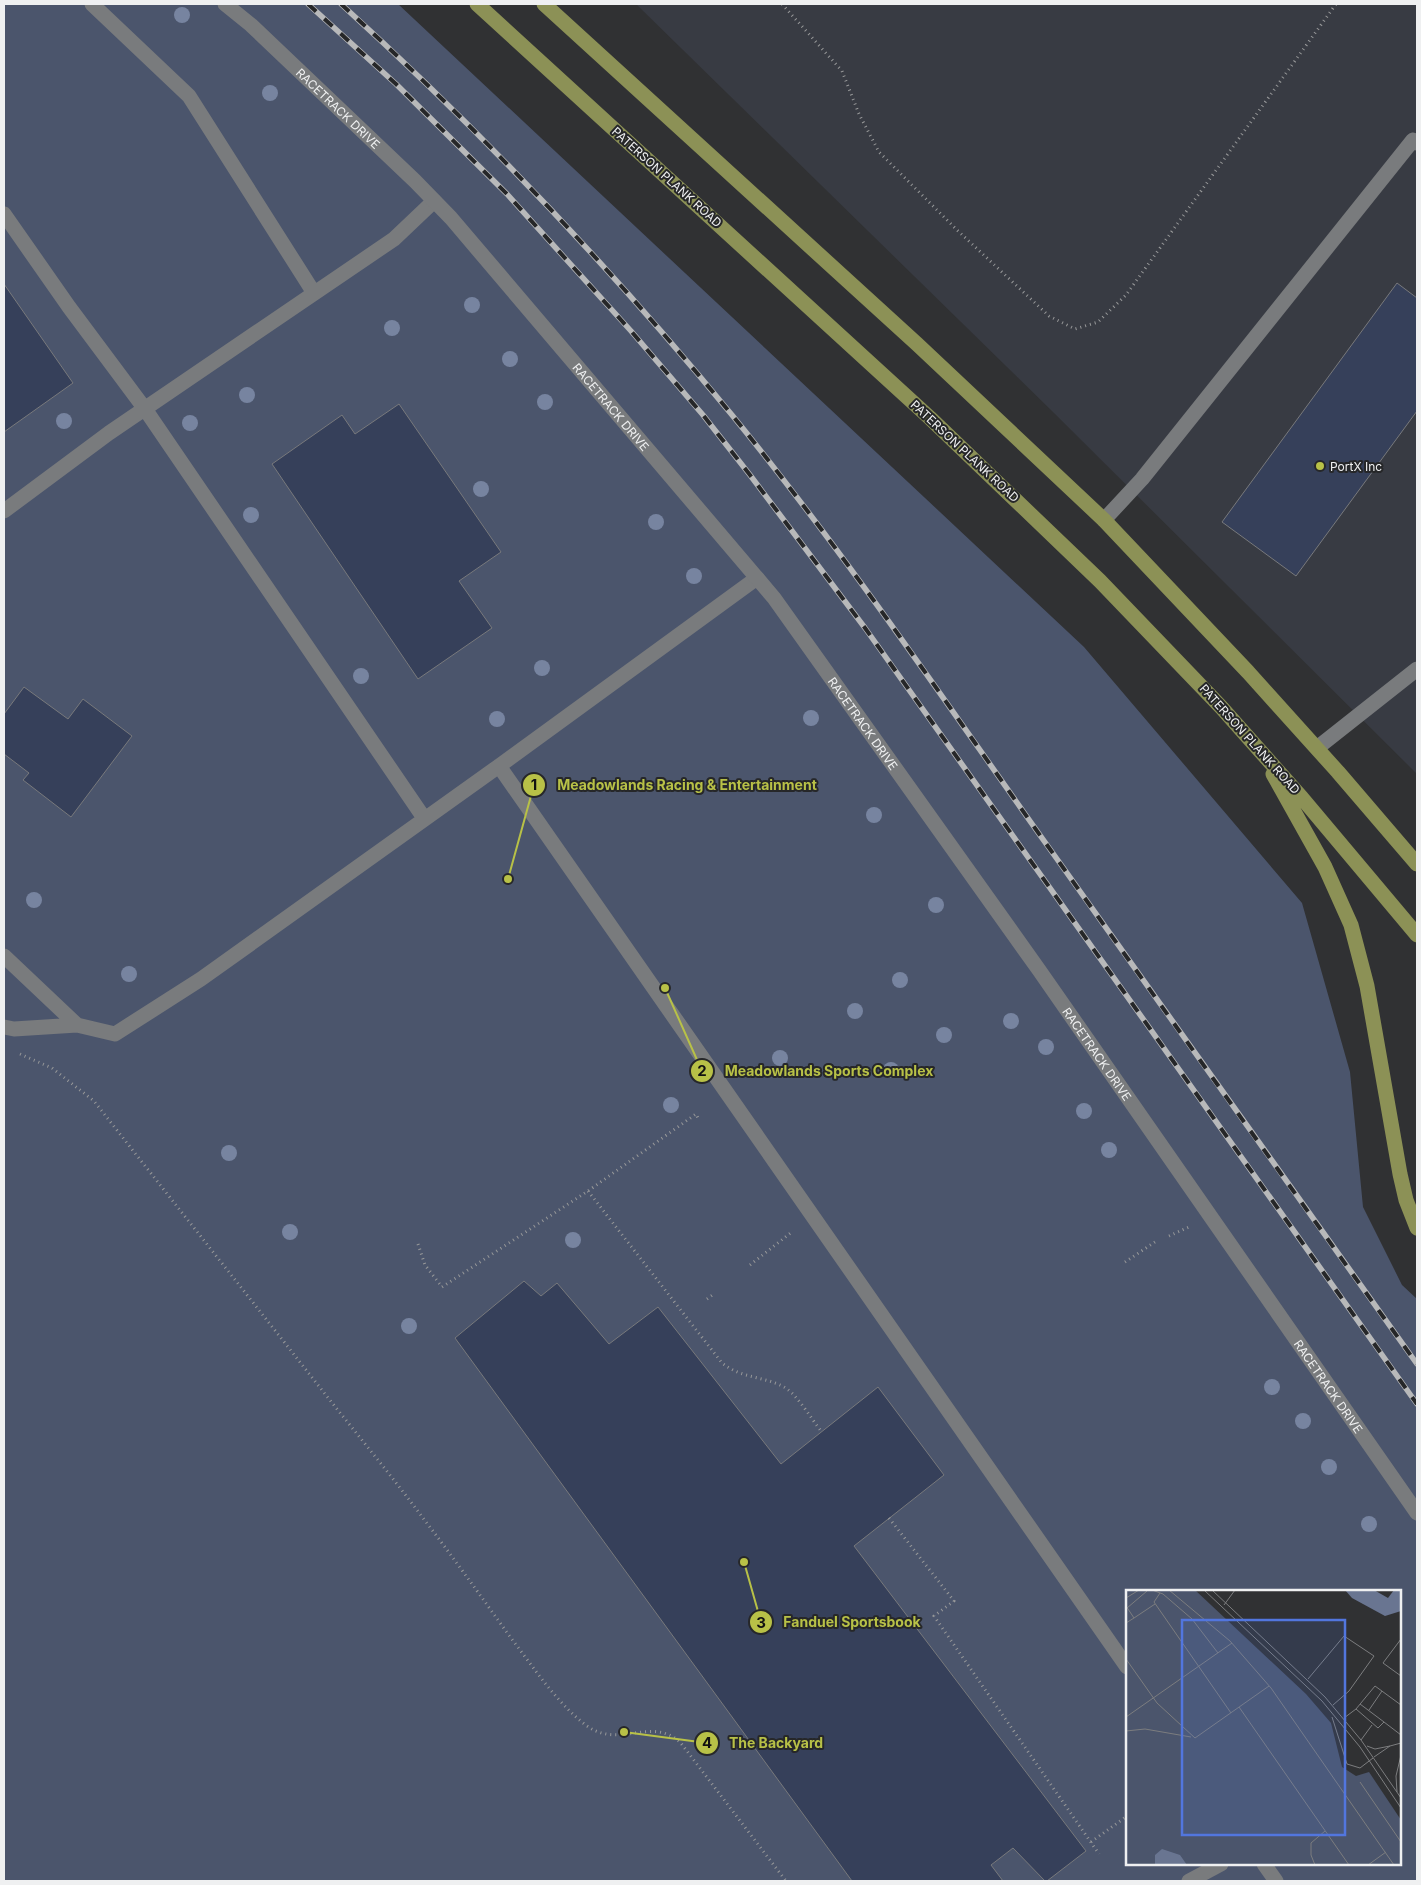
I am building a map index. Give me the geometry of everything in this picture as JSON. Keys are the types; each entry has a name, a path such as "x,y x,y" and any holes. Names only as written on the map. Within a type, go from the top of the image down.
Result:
{"main road":[{"name":"PATERSON PLANK ROAD","path":"477,4 899,389 1017,499 1100,581 1188,672 1260,751 1334,834 1417,935"},
{"path":"544,4 924,351 1104,520 1203,622 1416,859"},
{"path":"1260,751 1325,867 1351,925 1367,986 1400,1174 1406,1200 1417,1228"}],"street":[{"path":"92,4 189,96 314,293"},
{"name":"RACETRACK DRIVE","path":"225,4 251,25 451,218 774,598 1039,970 1417,1513"},
{"path":"1104,520 1142,479 1413,140 1417,143"},
{"path":"4,511 109,433 394,239 434,201"},
{"path":"4,214 69,307 145,409 424,818"},
{"path":"4,1027 14,1029 77,1025 115,1034 201,979 499,766 757,578"},
{"path":"1317,748 1417,669"},
{"path":"499,766 546,830 1126,1666"},
{"path":"4,956 77,1025"},
{"path":"1189,1881 1219,1865"},
{"path":"1265,1865 1276,1881"}],"path":[{"path":"782,4 842,71 859,114 879,152 957,230 1049,316 1075,329 1098,322 1126,295 1336,4"},
{"path":"12,1050 52,1068 94,1101 422,1517 554,1696 588,1727 602,1735 621,1735 648,1731 663,1731 671,1734 680,1742 786,1881"},
{"path":"418,1244 425,1265 442,1287 588,1190 696,1114 699,1120"},
{"path":"588,1190 687,1314 722,1363 741,1374 784,1387 792,1394 822,1432"},
{"path":"750,1265 793,1231"},
{"path":"1125,1262 1158,1240"},
{"path":"707,1299 714,1294"},
{"path":"889,1518 954,1601 934,1616 1099,1854"},
{"path":"1092,1842 1126,1817"}],"shaded area":[{"path":"4,4 398,4 1084,647 1302,903 1350,1072 1363,1207 1402,1285 1417,1299 1417,1881 4,1881"},
{"path":"636,4 1417,4 1417,774 1054,413"}],"building":[{"name":"PortX Inc","path":"1397,283 1417,298 1417,411 1296,576 1222,522"},
{"path":"4,284 73,383 4,432"},
{"path":"399,404 501,552 459,581 492,628 418,679 272,464 342,415 355,434"},
{"path":"24,687 68,719 83,699 132,736 71,817 23,780 29,773 4,754 4,714"},
{"path":"524,1281 541,1296 557,1283 609,1344 658,1307 781,1464 878,1387 944,1475 854,1546 1086,1851 1047,1881 1013,1848 991,1865 1003,1881 852,1881 455,1338"}],"railway":[{"path":"308,4 396,84 507,194 631,331 703,415 865,628 1417,1404"},
{"path":"341,4 444,101 544,202 640,307 732,415 814,520 893,627 1417,1364"}],"place":[{"name":"PortX Inc","path":"1320,466"},
{"name":"Meadowlands Racing & Entertainment","path":"508,879"},
{"name":"Meadowlands Sports Complex","path":"665,988"},
{"name":"Fanduel Sportsbook","path":"744,1562"},
{"name":"The Backyard","path":"624,1732"}]}
